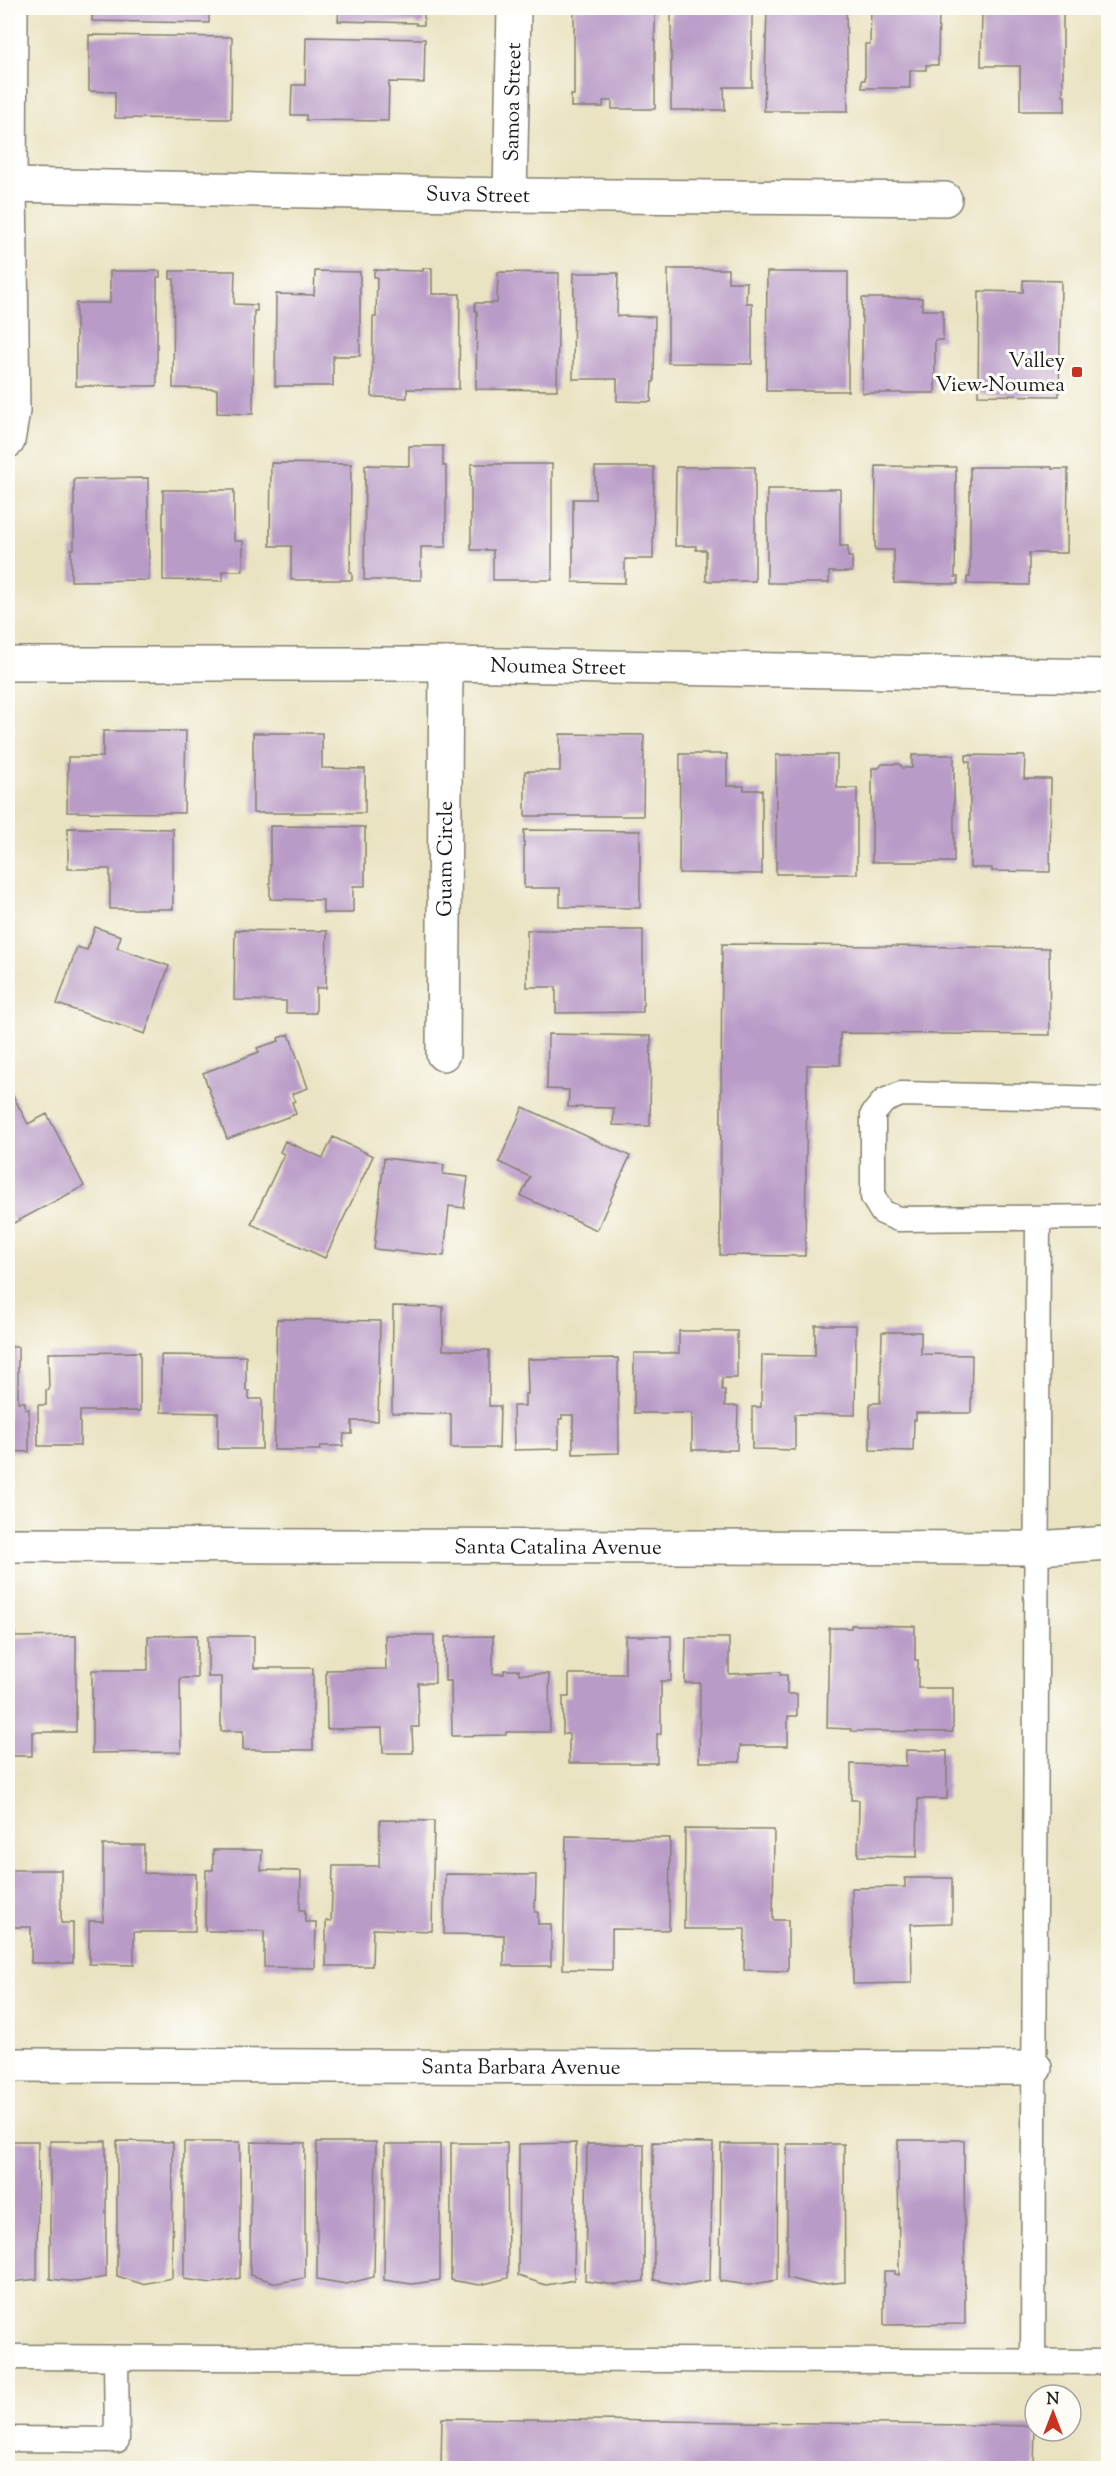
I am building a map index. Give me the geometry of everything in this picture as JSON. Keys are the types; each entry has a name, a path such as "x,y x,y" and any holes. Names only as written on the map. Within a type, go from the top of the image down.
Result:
{"street":[{"path":"8,441 12,411 11,8"},
{"name":"Samoa Street","path":"510,195 514,8"},
{"name":"Suva Street","path":"10,185 510,195 945,199"},
{"name":"Noumea Street","path":"8,664 446,664 1108,676"},
{"name":"Guam Circle","path":"443,1054 446,664"},
{"name":"Santa Catalina Avenue","path":"8,1545 1038,1548 1108,1543"},
{"name":"Santa Barbara Avenue","path":"8,2065 1035,2068"}],"lane":[{"path":"1108,1099 901,1094 884,1101 873,1114 873,1197 882,1212 898,1219 1108,1217"},
{"path":"1033,2361 1038,1218"},
{"path":"8,2357 1108,2362"},
{"path":"8,2439 117,2440 116,2358"}],"building":[{"path":"92,8 209,8 209,23 92,21"},
{"path":"339,8 424,8 424,25 338,21"},
{"path":"574,8 655,8 655,109 612,109 612,101 603,101 603,107 571,107 571,95 574,95"},
{"path":"671,8 752,8 752,87 724,87 725,110 671,110"},
{"path":"767,8 846,8 848,111 764,111"},
{"path":"871,8 939,8 938,65 926,65 926,70 910,70 910,88 862,88 862,80 865,80 865,44 870,44"},
{"path":"982,8 1063,8 1065,111 1020,111 1020,66 981,66"},
{"path":"89,35 232,37 231,119 115,118 115,92 89,91"},
{"path":"306,37 425,39 424,83 389,82 388,121 306,120 306,115 291,115 292,85 305,85"},
{"path":"423,268 432,268 432,294 460,294 459,389 407,389 407,398 372,397 373,317 376,317 377,277 374,277 374,270 423,271"},
{"path":"668,269 728,269 728,282 747,282 746,303 752,303 752,364 668,363"},
{"path":"110,271 160,271 160,277 157,277 157,386 76,386 76,303 110,303"},
{"path":"170,271 235,271 234,304 257,305 257,311 254,311 253,414 217,413 217,389 173,388 174,279 170,279"},
{"path":"315,271 360,272 360,356 333,356 333,386 275,386 276,294 314,295"},
{"path":"498,272 559,273 557,390 476,389 477,311 475,311 475,303 497,303"},
{"path":"767,272 848,272 848,391 766,391"},
{"path":"574,273 618,273 617,316 655,317 654,382 652,382 651,402 617,401 617,379 573,379"},
{"path":"1023,280 1061,281 1059,396 978,395 979,291 1023,292"},
{"path":"862,298 922,298 922,310 943,310 943,340 935,340 935,393 862,393"},
{"path":"409,446 443,446 443,466 446,466 446,547 421,547 421,580 364,580 365,465 409,466"},
{"path":"271,463 351,464 350,573 352,573 352,580 291,580 291,546 270,546"},
{"path":"471,464 552,464 552,580 493,580 493,550 471,550"},
{"path":"876,466 956,467 955,577 958,577 958,584 894,583 894,550 875,550"},
{"path":"595,467 654,467 653,559 625,559 625,583 573,582 573,499 595,499"},
{"path":"676,467 755,467 755,581 706,581 706,550 696,550 696,546 675,546"},
{"path":"970,467 1068,469 1067,553 1029,553 1029,585 967,584 967,577 970,577"},
{"path":"148,478 149,580 71,581 71,549 74,549 74,479"},
{"path":"767,489 840,489 840,546 848,546 848,557 852,557 852,572 829,572 829,583 767,583"},
{"path":"163,490 234,490 234,541 243,541 243,571 223,571 223,581 163,580"},
{"path":"103,731 186,731 184,813 67,812 68,757 103,757"},
{"path":"253,733 322,733 322,768 365,769 365,813 253,813"},
{"path":"560,734 644,735 643,816 525,816 525,771 560,771"},
{"path":"680,754 727,754 727,786 744,786 744,790 762,790 762,874 679,873"},
{"path":"776,755 837,755 837,788 857,788 857,874 776,874"},
{"path":"912,755 954,755 954,862 872,862 872,768 879,768 882,764 899,764 903,768 912,768"},
{"path":"966,755 1025,756 1024,779 1051,779 1050,872 992,871 992,868 970,868 970,762 966,762"},
{"path":"270,826 365,827 365,886 353,886 353,913 323,913 323,900 270,899"},
{"path":"68,828 173,829 173,909 110,909 110,869 68,869"},
{"path":"524,830 640,831 640,908 560,907 560,888 524,888"},
{"path":"95,927 121,936 117,948 169,966 145,1034 57,1004 77,947 87,950"},
{"path":"235,930 327,931 326,988 316,988 316,1013 286,1013 286,1001 234,1000"},
{"path":"527,930 643,930 643,1012 556,1013 556,987 527,987"},
{"path":"722,944 1049,948 1050,1035 840,1033 840,1065 807,1065 805,1256 720,1255"},
{"path":"289,1034 308,1088 292,1094 296,1114 227,1139 203,1073 259,1052 257,1048 279,1041 278,1038"},
{"path":"548,1034 651,1036 650,1126 613,1125 614,1108 568,1107 569,1090 547,1089"},
{"path":"11,1092 28,1124 47,1114 84,1186 14,1223 8,1211 8,1094"},
{"path":"523,1107 630,1156 597,1230 521,1196 530,1177 499,1162"},
{"path":"333,1137 373,1156 325,1258 251,1224 284,1154 280,1152 285,1141 323,1158"},
{"path":"384,1158 444,1165 443,1174 468,1177 464,1208 449,1206 444,1256 374,1249"},
{"path":"393,1306 443,1307 443,1350 489,1350 489,1406 500,1406 499,1448 451,1448 451,1414 392,1413"},
{"path":"277,1319 380,1321 378,1421 352,1421 352,1434 344,1434 343,1446 320,1446 320,1450 274,1450"},
{"path":"815,1325 856,1325 855,1415 795,1414 795,1450 752,1449 752,1407 761,1407 762,1355 815,1356"},
{"path":"679,1331 737,1331 737,1378 722,1378 722,1390 725,1390 725,1406 738,1406 737,1450 692,1450 692,1413 634,1413 634,1353 679,1353"},
{"path":"882,1332 921,1332 921,1354 972,1355 971,1413 916,1413 913,1451 870,1450 870,1403 880,1403"},
{"path":"8,1347 18,1347 18,1402 25,1402 25,1409 29,1409 29,1452 8,1451"},
{"path":"140,1352 140,1411 80,1411 80,1446 38,1446 38,1405 46,1405 46,1390 49,1390 48,1353"},
{"path":"161,1355 246,1356 246,1391 249,1391 249,1399 262,1399 262,1449 218,1449 218,1413 161,1412"},
{"path":"618,1358 619,1453 573,1454 573,1415 562,1415 562,1419 559,1419 559,1449 514,1450 513,1406 525,1406 525,1394 528,1394 527,1359"},
{"path":"851,1625 915,1626 918,1688 953,1688 953,1732 851,1731 851,1729 827,1728 829,1628 851,1628"},
{"path":"8,1633 15,1633 15,1637 76,1636 76,1732 32,1732 32,1756 8,1756"},
{"path":"197,1635 197,1678 180,1678 181,1752 92,1753 92,1670 148,1670 148,1636"},
{"path":"385,1635 434,1635 435,1683 418,1683 419,1727 412,1727 413,1753 383,1753 382,1728 327,1729 326,1670 386,1669"},
{"path":"208,1636 254,1636 254,1668 313,1668 313,1750 243,1750 243,1731 221,1731 221,1677 208,1677"},
{"path":"493,1636 493,1674 504,1674 504,1670 519,1670 519,1674 549,1674 550,1732 452,1736 451,1681 445,1681 445,1637"},
{"path":"625,1636 671,1636 671,1681 661,1681 661,1734 657,1734 657,1763 569,1763 569,1734 563,1734 563,1697 569,1697 569,1674 625,1674"},
{"path":"686,1638 729,1638 729,1674 780,1672 780,1675 787,1675 787,1694 797,1694 797,1716 788,1716 788,1746 740,1746 740,1762 699,1762 700,1683 685,1683"},
{"path":"906,1750 947,1751 947,1799 918,1799 917,1857 858,1856 859,1800 851,1800 851,1764 906,1766"},
{"path":"380,1820 434,1821 432,1931 373,1929 372,1966 326,1966 326,1921 331,1921 333,1866 379,1866"},
{"path":"685,1829 774,1830 773,1920 788,1920 788,1971 744,1970 745,1929 684,1929"},
{"path":"566,1836 670,1838 669,1930 612,1929 612,1970 563,1969"},
{"path":"103,1845 144,1845 144,1873 196,1874 195,1932 134,1932 134,1965 89,1964 89,1921 103,1921"},
{"path":"213,1850 262,1850 261,1870 301,1871 300,1910 305,1910 305,1922 316,1922 315,1968 264,1967 264,1931 205,1931 206,1870 213,1870"},
{"path":"8,1870 61,1870 61,1923 73,1923 73,1963 31,1963 31,1927 11,1927 11,1930 8,1930"},
{"path":"445,1874 536,1875 535,1912 538,1912 538,1924 551,1924 551,1966 504,1966 504,1935 444,1934"},
{"path":"905,1878 952,1878 952,1923 911,1924 912,1983 853,1984 852,1888 905,1887"},
{"path":"898,2140 964,2140 965,2324 884,2325 884,2271 895,2271 895,2274 899,2275"},
{"path":"8,2141 38,2141 37,2279 11,2282 8,2282"},
{"path":"50,2141 106,2141 106,2277 77,2282 50,2279"},
{"path":"117,2141 173,2142 172,2278 142,2284 117,2276"},
{"path":"184,2142 240,2142 240,2278 212,2283 184,2279"},
{"path":"251,2142 305,2143 305,2278 277,2283 250,2275"},
{"path":"317,2142 376,2142 374,2277 346,2284 317,2279"},
{"path":"653,2142 713,2143 710,2280 683,2285 654,2280"},
{"path":"451,2143 507,2143 508,2278 480,2285 451,2280"},
{"path":"576,2143 574,2280 546,2285 518,2276 519,2144"},
{"path":"385,2144 440,2144 440,2280 412,2284 384,2280"},
{"path":"587,2144 644,2144 644,2281 616,2285 585,2281"},
{"path":"721,2144 778,2144 777,2280 749,2285 720,2281"},
{"path":"787,2144 844,2144 845,2282 816,2285 787,2278"},
{"path":"442,2418 1023,2426 1023,2443 1035,2443 1034,2468 441,2468"}],"place":[{"name":"Valley View-Noumea","path":"1077,372"}]}
